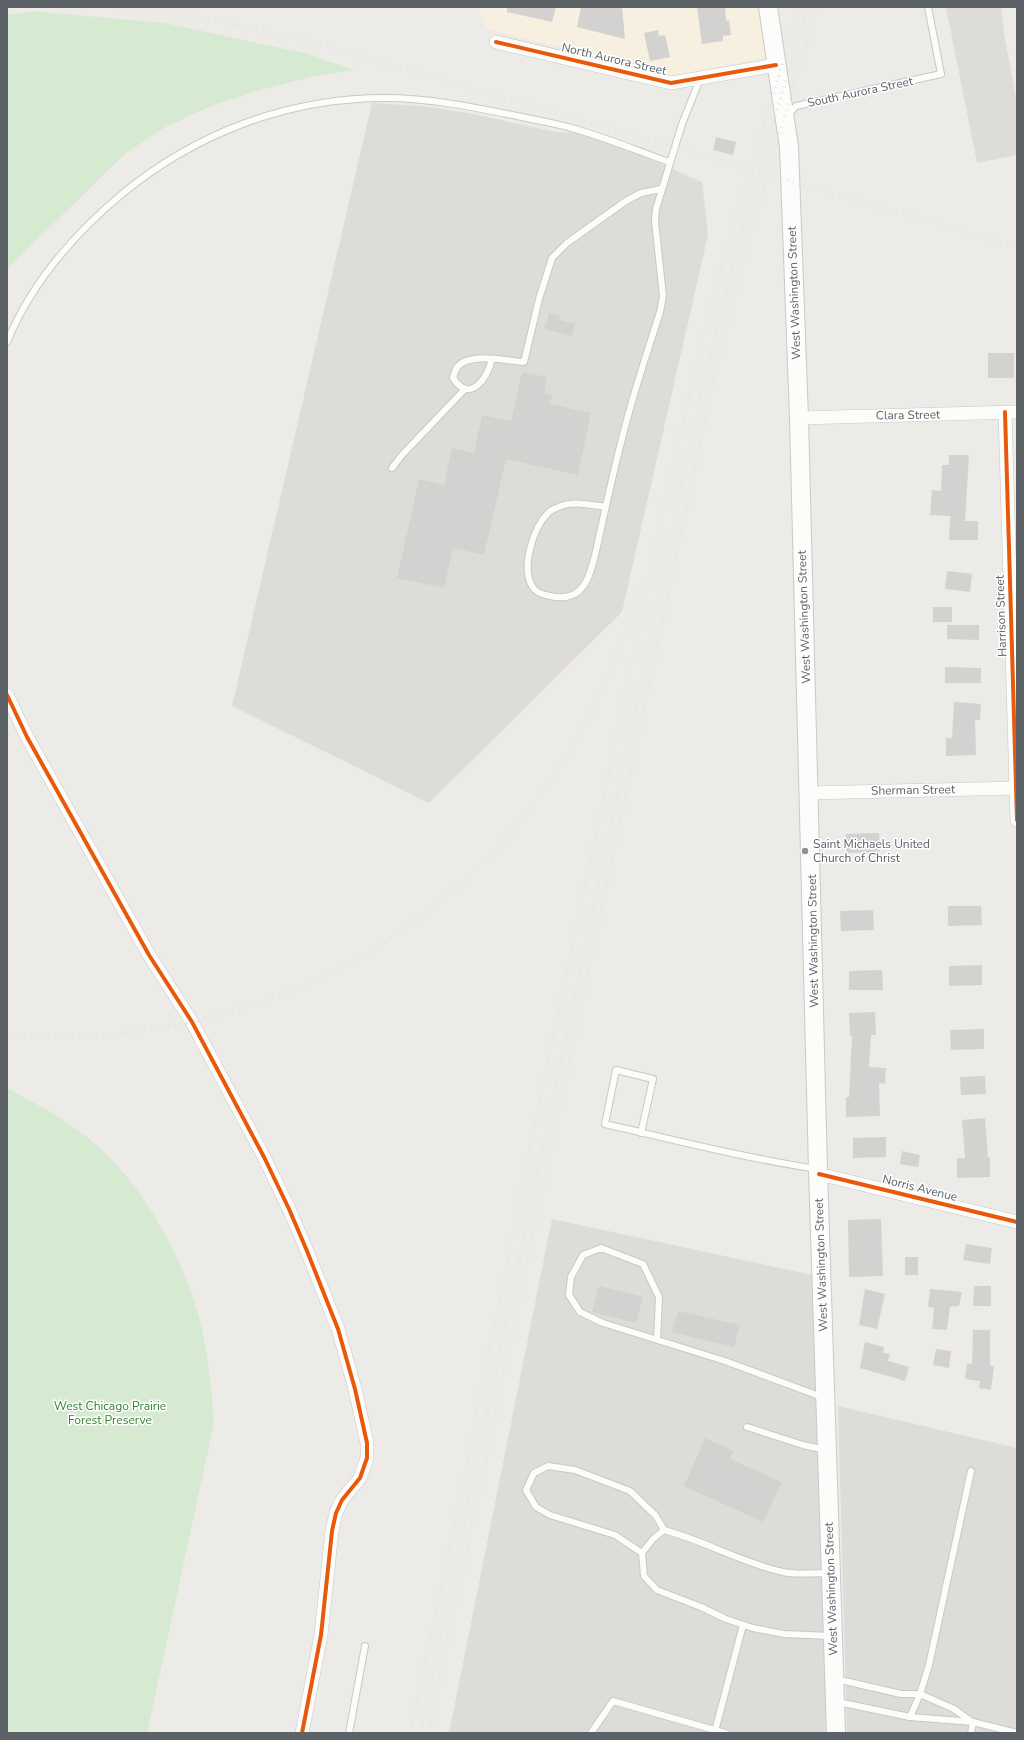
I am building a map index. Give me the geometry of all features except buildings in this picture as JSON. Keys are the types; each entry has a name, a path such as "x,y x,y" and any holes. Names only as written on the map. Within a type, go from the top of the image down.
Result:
{"main road":[{"name":"West Washington Street","path":"768,7 789,147 799,418 819,1172 836,1733"}],"street":[{"name":"North Aurora Street","path":"496,42 671,83 776,65"},
{"name":"Clara Street","path":"799,418 1011,412"},
{"name":"Harrison Street","path":"1011,412 1017,820"},
{"path":"7,695 28,736 149,955 192,1022 264,1157 289,1209 338,1329 355,1389 367,1443 367,1458 360,1478 342,1500 336,1513 332,1531 321,1635 302,1733"},
{"name":"Sherman Street","path":"809,793 1017,788"},
{"name":"Norris Avenue","path":"819,1172 1017,1222"}],"lane":[{"name":"South Aurora Street","path":"785,119 796,106 941,74 928,7"},
{"path":"606,507 574,504 562,506 548,512 537,530 528,563 528,575 533,587 544,595 556,598 569,596 580,592 590,576 625,427 660,312 663,296 655,221 656,209 682,124 700,77"},
{"path":"7,342 15,322 33,292 82,230 121,195 161,165 218,133 252,120 288,110 346,101 385,98 454,105 497,112 575,129 670,162"},
{"path":"492,359 485,378 471,389 465,389 459,386 453,378 456,368 466,360 482,358 524,362 548,268 552,258 558,251 626,201 641,193 661,189"},
{"path":"392,468 402,455 465,389"},
{"path":"642,1133 653,1079 616,1070 605,1124 642,1133 726,1152 819,1172"},
{"path":"657,1340 659,1297 643,1264 601,1248 583,1255 571,1277 569,1295 580,1312 603,1323 657,1340 725,1361 826,1398"},
{"path":"747,1427 803,1446 827,1450"},
{"path":"642,1554 616,1535 550,1515 536,1507 526,1490 534,1473 548,1466 575,1470 630,1491 656,1516 664,1530 684,1535 753,1563 784,1572 831,1573"},
{"path":"910,1717 920,1694 929,1665 971,1471"},
{"path":"664,1530 652,1540 642,1554 644,1576 657,1590 743,1625 784,1634 833,1636"},
{"path":"715,1730 743,1625"},
{"path":"349,1733 365,1646"},
{"path":"834,1679 901,1694 920,1694 954,1708 973,1722"},
{"path":"591,1733 613,1701 724,1733"},
{"path":"835,1701 910,1717 973,1722 1017,1733"},
{"path":"971,1733 973,1722"}],"shaded area":[{"path":"477,7 761,7 771,56 673,76 487,29"},
{"path":"946,7 1001,7 1004,34 1017,102 1017,155 977,163"},
{"path":"372,103 421,106 468,113 556,132 588,133 702,182 708,235 622,612 429,803 232,706"},
{"path":"552,1219 817,1276 826,1733 449,1733"},
{"path":"838,1406 1017,1448 1017,1733 847,1733"}],"green space":[{"path":"32,11 165,23 304,53 354,70 311,77 260,90 211,106 164,128 126,153 7,269 7,15"},
{"name":"West Chicago Prairie Forest Preserve","path":"7,1088 32,1101 79,1131 101,1149 131,1182 168,1239 187,1281 202,1331 210,1377 214,1423 147,1733 7,1733"}],"railway":[{"path":"120,7 219,21 315,43 1017,247"},
{"path":"410,1733 451,1540 539,1104 678,442 714,293 800,7"},
{"path":"420,1733 703,385 744,220 808,7"},
{"path":"428,1733 712,387 753,223 817,7"},
{"path":"7,1036 91,1036 172,1026 250,1005 324,976 394,936 458,886 515,827 564,759 600,693 629,623 645,575"}],"cycle path":[{"path":"496,42 671,83 776,65"},
{"path":"1005,412 1017,820"},
{"path":"7,695 27,737 149,955 192,1022 264,1157 289,1209 338,1329 355,1389 367,1443 367,1458 360,1478 342,1500 336,1513 332,1531 321,1635 302,1733"},
{"path":"819,1174 1017,1222"}],"place":[{"name":"Saint Michaels United Church of Christ","path":"805,851"}]}
